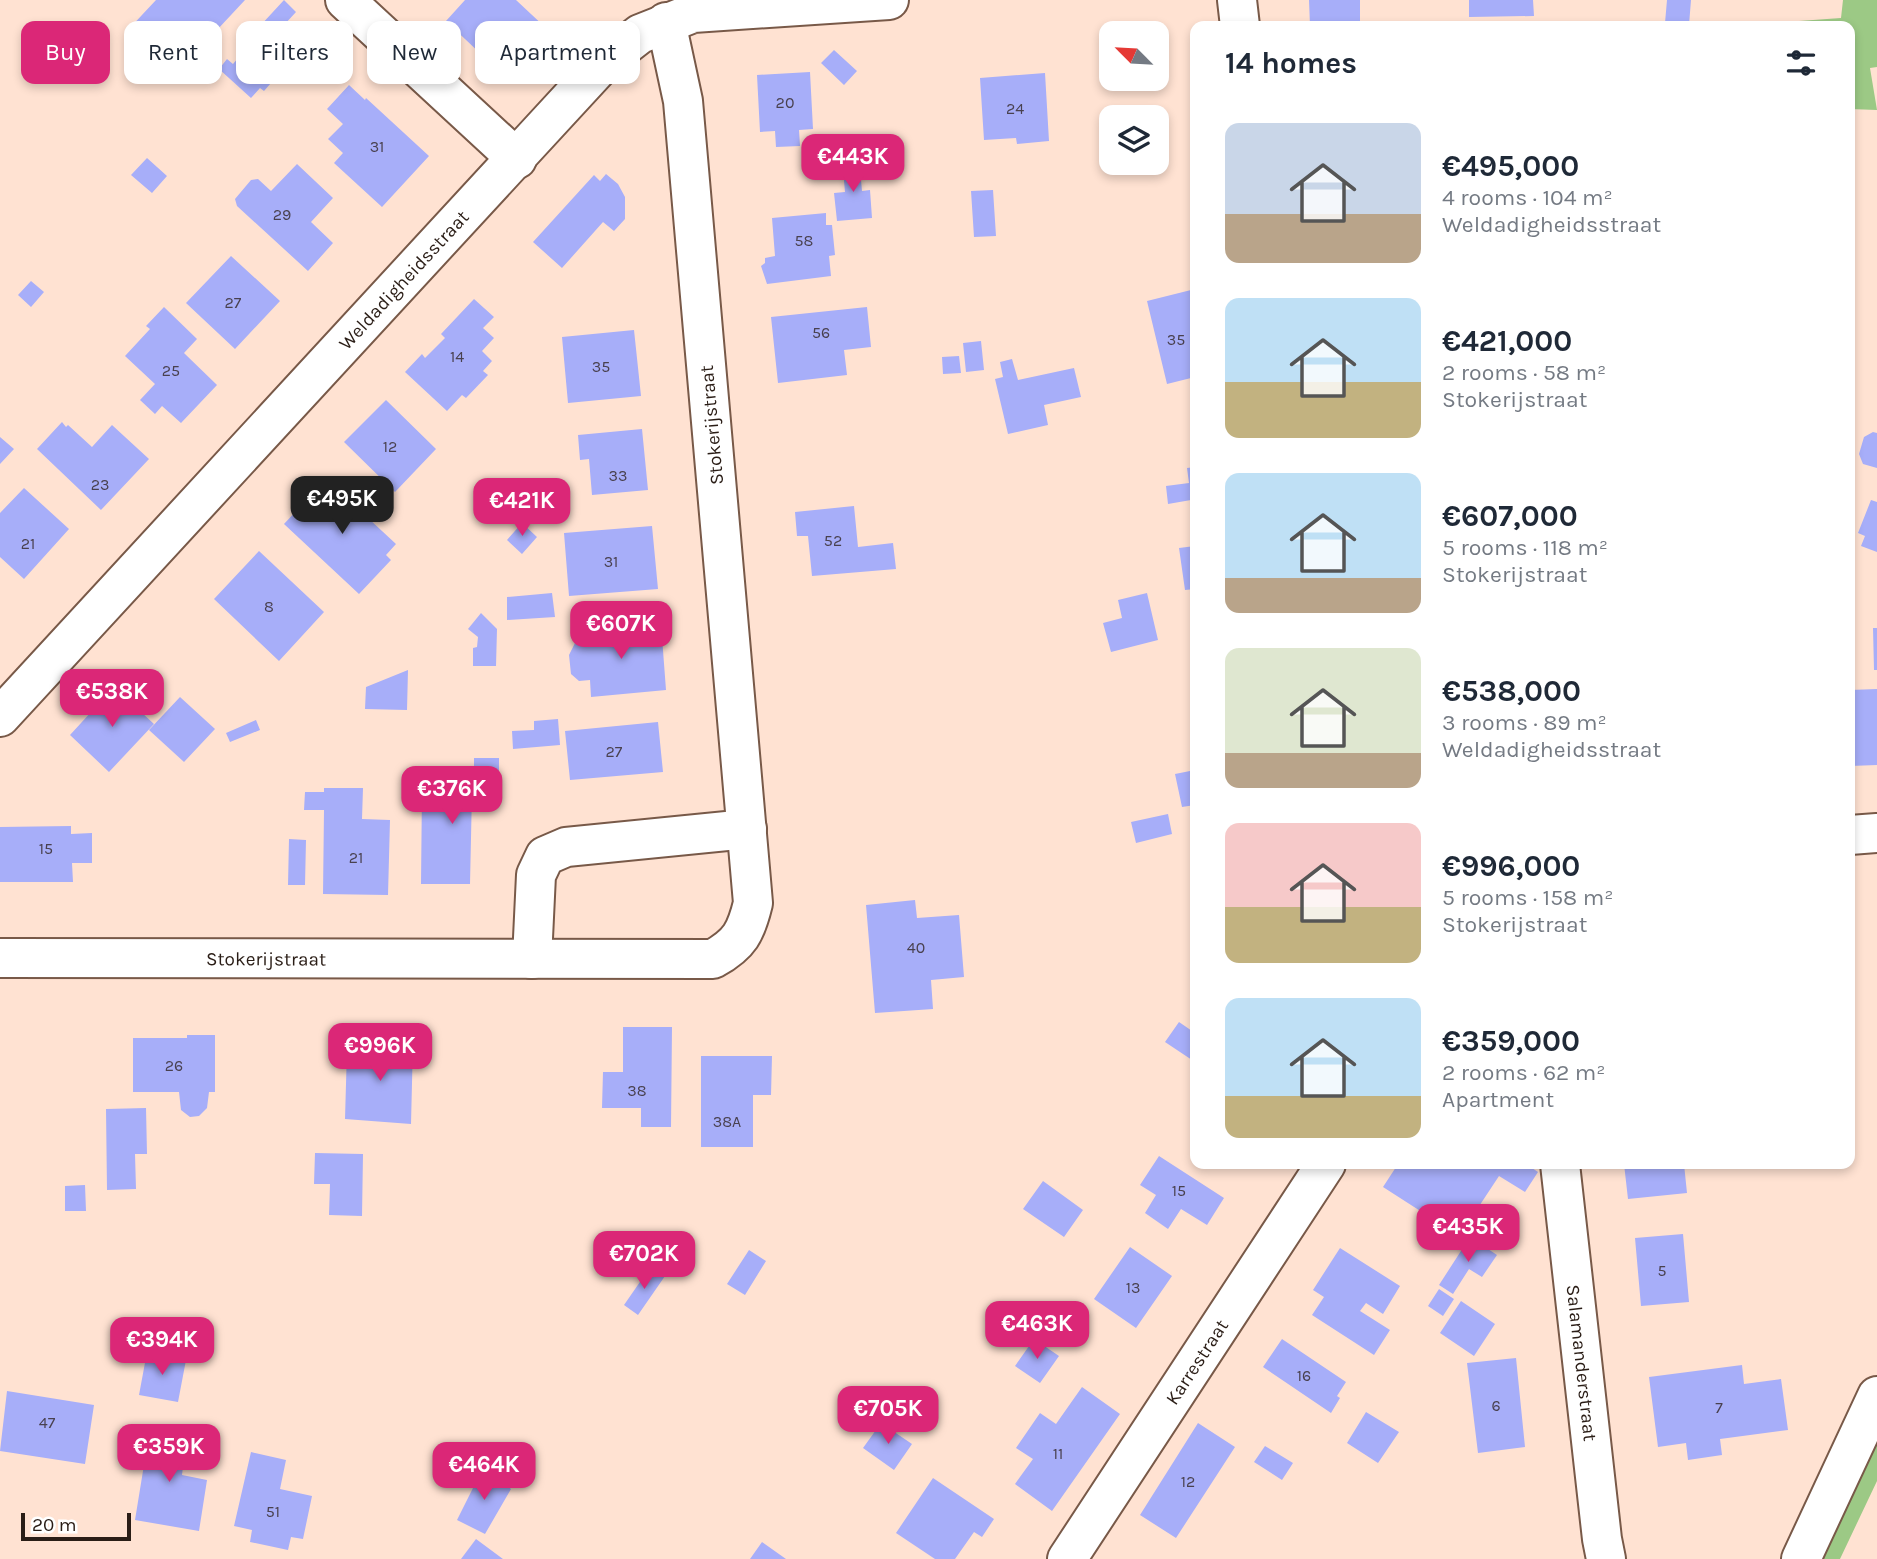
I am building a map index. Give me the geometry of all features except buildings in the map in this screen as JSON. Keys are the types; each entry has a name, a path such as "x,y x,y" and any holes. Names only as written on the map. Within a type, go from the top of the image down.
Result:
{"street":[{"path":"345,0 517,159"},
{"name":"Weldadigheidsstraat","path":"0,717 604,62 640,34 692,13 889,0"},
{"path":"1237,0 1239,21"},
{"name":"Stokerijstraat","path":"0,958 713,959 731,949 746,930 753,903 683,101 666,22"},
{"path":"533,958 536,875 545,856 566,847 747,829"},
{"path":"1855,835 1877,834"},
{"name":"Karrestraat","path":"1067,1559 1323,1169"},
{"name":"Salamanderstraat","path":"1561,1169 1606,1559"},
{"path":"1801,1559 1877,1396"}],"green space":[{"path":"1843,0 1877,0 1877,67 1870,68 1877,110 1855,109 1855,21 1799,21 1841,18"},
{"path":"1877,1432 1877,1481 1840,1559 1815,1559"}]}
